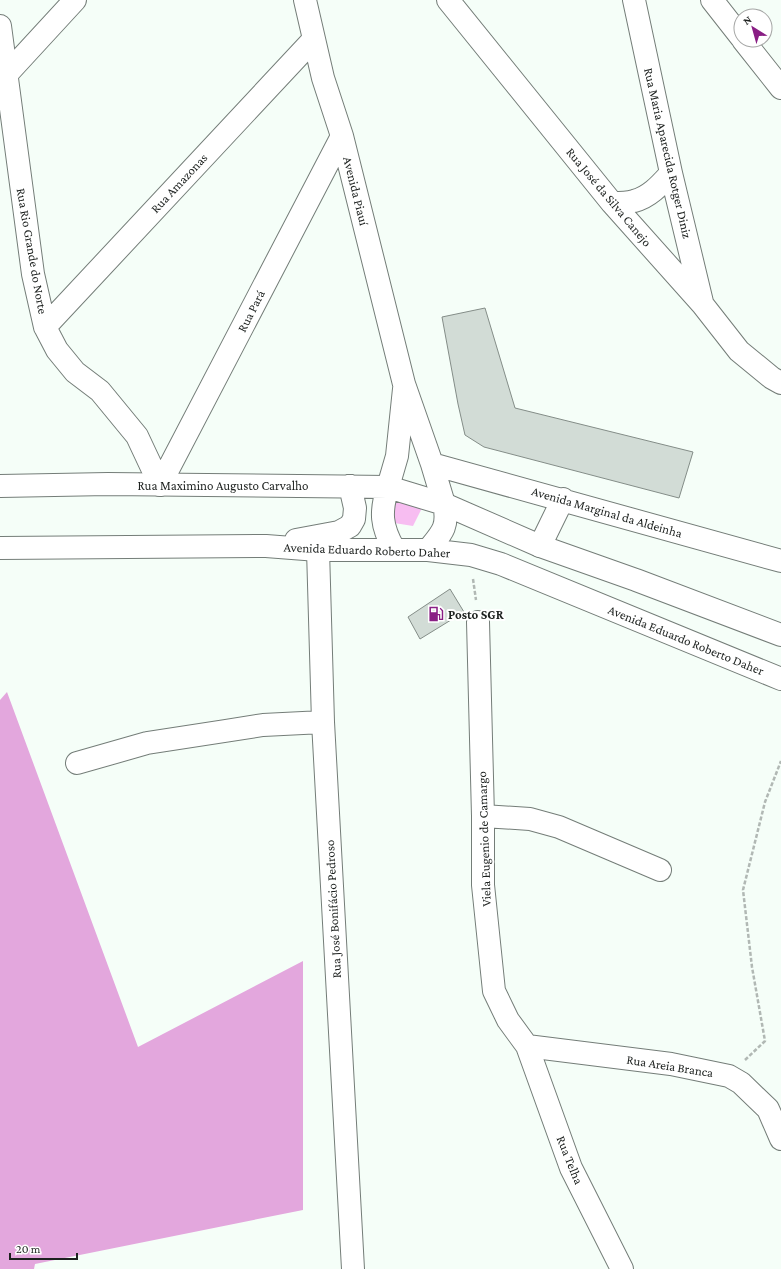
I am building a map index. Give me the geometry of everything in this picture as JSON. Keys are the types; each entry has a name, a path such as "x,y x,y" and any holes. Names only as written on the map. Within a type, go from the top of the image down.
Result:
{"street":[{"path":"6,75 75,0"},
{"name":"Avenida Piauí","path":"305,0 313,40 323,78 342,136 404,384 432,464 444,504"},
{"name":"Rua José da Silva Canejo","path":"448,0 612,203 703,305 740,351 772,378 781,383"},
{"name":"Rua Maria Aparecida Rotger Diniz","path":"634,0 703,305"},
{"path":"712,0 733,27"},
{"name":"Rua Rio Grande do Norte","path":"0,26 33,274 45,327 57,350 76,372 100,390 137,436 160,485"},
{"name":"Rua Amazonas","path":"45,327 313,40"},
{"path":"749,48 781,88"},
{"name":"Rua Pará","path":"160,485 342,136"},
{"path":"612,203 634,202 648,196 672,173"},
{"name":"Avenida Piauí","path":"388,487 396,456 404,384"},
{"name":"Avenida Marginal da Aldeinha","path":"432,464 563,499 781,561"},
{"name":"Rua Maximino Augusto Carvalho","path":"0,486 108,484 388,487 444,504"},
{"path":"266,546 339,532 350,526 354,519 355,508 350,486"},
{"path":"388,487 383,501 382,516 386,535 394,549"},
{"path":"540,546 563,499"},
{"path":"444,504 540,546 636,580 781,635"},
{"path":"428,550 441,534 445,525 447,516 444,504"},
{"name":"Avenida Eduardo Roberto Daher","path":"0,548 266,546 318,550 428,550 471,555 501,564 781,679"},
{"name":"Rua José Bonifácio Pedroso","path":"318,550 323,722 352,1269"},
{"name":"Viela Eugenio de Camargo","path":"478,622 484,816 484,885 494,991 508,1020 527,1046"},
{"path":"77,762 147,743 263,725 323,722"},
{"path":"484,816 530,820 559,827 660,870"},
{"name":"Rua Areia Branca","path":"527,1046 671,1064 729,1076 741,1083 768,1109 781,1139"},
{"name":"Rua Telha","path":"527,1046 571,1168 622,1269"}],"path":[{"path":"471,555 478,622"},
{"path":"729,1076 764,1041 752,967 743,890 765,802 781,761"}],"shaded area":[{"path":"410,498 422,508 413,526 388,522 388,505"},
{"path":"7,692 138,1047 303,961 303,1210 35,1264 34,1269 0,1269 0,700"}],"building":[{"path":"485,308 515,408 693,452 679,498 484,447 465,435 442,317"},
{"name":"Posto SGR","path":"450,589 464,612 420,639 408,617"}],"place":[{"name":"Posto SGR","path":"436,614"}]}
